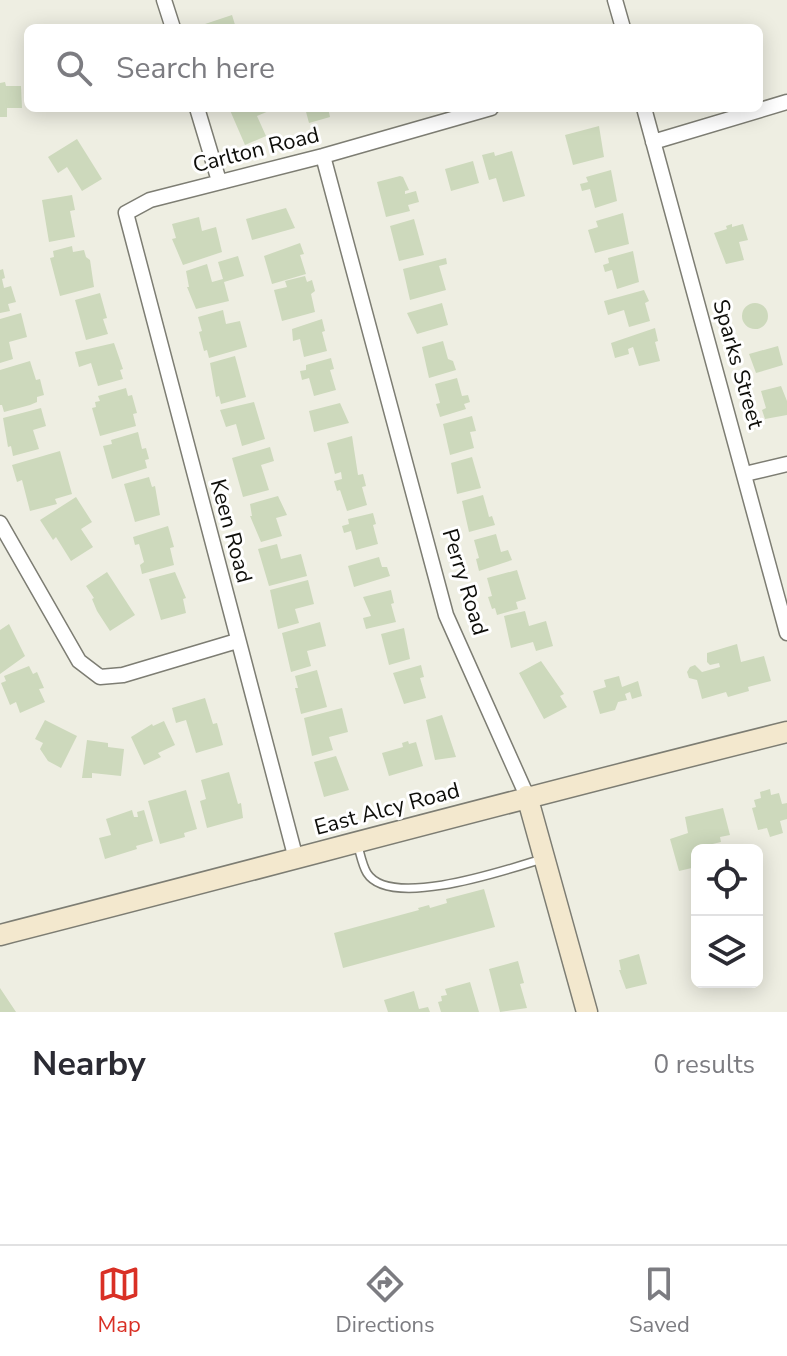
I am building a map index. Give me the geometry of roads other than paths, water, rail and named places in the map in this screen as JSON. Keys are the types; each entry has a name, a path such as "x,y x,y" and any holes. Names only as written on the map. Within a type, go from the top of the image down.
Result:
{"street":[{"path":"164,0 172,24"},
{"path":"615,0 622,24"},
{"path":"763,109 787,102"},
{"path":"198,112 219,181"},
{"name":"Carlton Road","path":"126,213 150,200 323,156 477,112"},
{"name":"Sparks Street","path":"645,112 787,633"},
{"path":"653,142 754,112"},
{"name":"Perry Road","path":"323,156 446,615 527,796 587,1012"},
{"name":"Keen Road","path":"126,213 296,859"},
{"path":"745,474 787,464"},
{"path":"0,523 79,661 100,677 123,675 237,641"},
{"name":"East Alcy Road","path":"0,935 527,796 787,732"}],"lane":[{"path":"357,842 367,873 373,879 380,884 411,888 436,887 545,858"}]}
